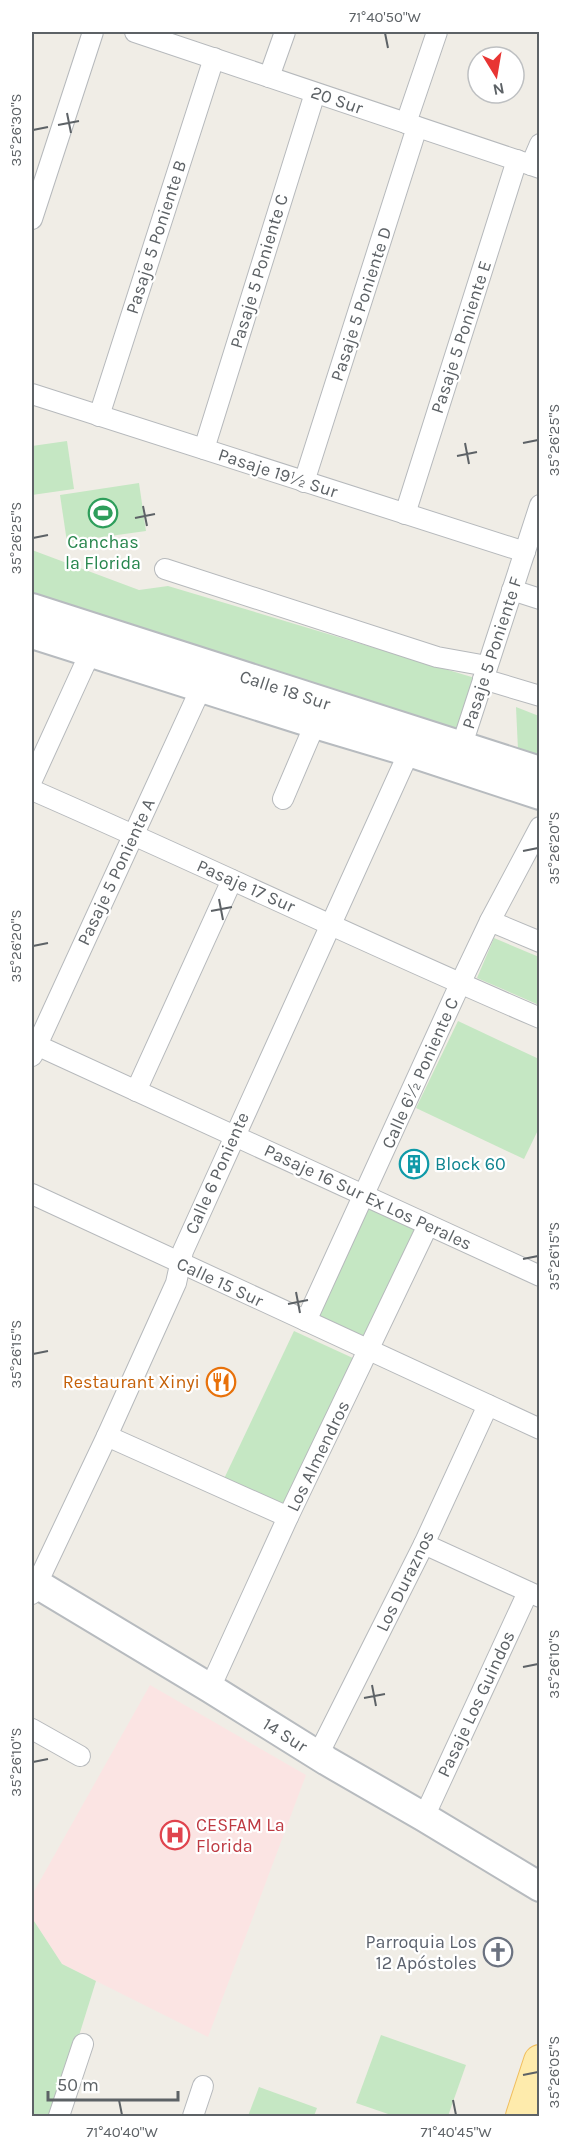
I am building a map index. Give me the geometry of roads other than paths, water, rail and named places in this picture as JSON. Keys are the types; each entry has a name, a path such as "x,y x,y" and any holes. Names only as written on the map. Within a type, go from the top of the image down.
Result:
{"main road":[{"name":"Calle 18 Sur","path":"32,608 458,756 540,795"},
{"name":"Calle 18 Sur","path":"32,634 410,752 458,756 540,771"},
{"name":"14 Sur","path":"33,1587 210,1688 540,1887"},
{"path":"522,2116 540,2061"}],"street":[{"path":"32,219 93,32"},
{"name":"20 Sur","path":"138,32 529,165"},
{"path":"269,77 285,32"},
{"name":"Pasaje 5 Poniente D","path":"304,482 437,32"},
{"name":"Pasaje 5 Poniente B","path":"99,416 214,58"},
{"name":"Pasaje 5 Poniente C","path":"204,449 315,93"},
{"name":"Pasaje 5 Poniente E","path":"405,514 529,165 540,144"},
{"name":"Pasaje 19½ Sur","path":"32,394 525,552"},
{"name":"Pasaje 5 Poniente F","path":"458,756 540,505"},
{"path":"165,569 485,672 540,696"},
{"path":"512,590 540,599"},
{"path":"32,780 90,653"},
{"name":"Pasaje 5 Poniente A","path":"33,1048 201,688"},
{"path":"282,799 315,724"},
{"name":"Calle 6 Poniente","path":"33,1587 107,1436 176,1283 183,1251 234,1134 410,752"},
{"name":"Pasaje 17 Sur","path":"32,790 540,1018"},
{"name":"Calle 6½ Poniente C","path":"306,1321 460,984 490,921 540,827"},
{"path":"136,1091 232,880"},
{"path":"490,921 540,942"},
{"name":"Pasaje 16 Sur Ex Los Perales","path":"33,1048 234,1134 540,1276"},
{"name":"Calle 15 Sur","path":"32,1194 179,1264 540,1429"},
{"name":"Los Almendros","path":"210,1688 288,1517 428,1225"},
{"name":"Los Duraznos","path":"318,1755 424,1544 488,1405"},
{"path":"107,1436 288,1517"},
{"path":"424,1544 534,1594"},
{"name":"Pasaje Los Guindos","path":"424,1817 534,1594"},
{"path":"32,1729 80,1756"},
{"path":"59,2116 83,2044"},
{"path":"193,2116 203,2086"}],"place":[{"name":"Canchas la Florida","path":"103,513"},
{"name":"Block 60","path":"414,1164"},
{"name":"Restaurant Xinyi","path":"221,1382"},
{"name":"CESFAM La Florida","path":"175,1835"},
{"name":"Parroquia Los 12 Apóstoles","path":"498,1952"}]}
